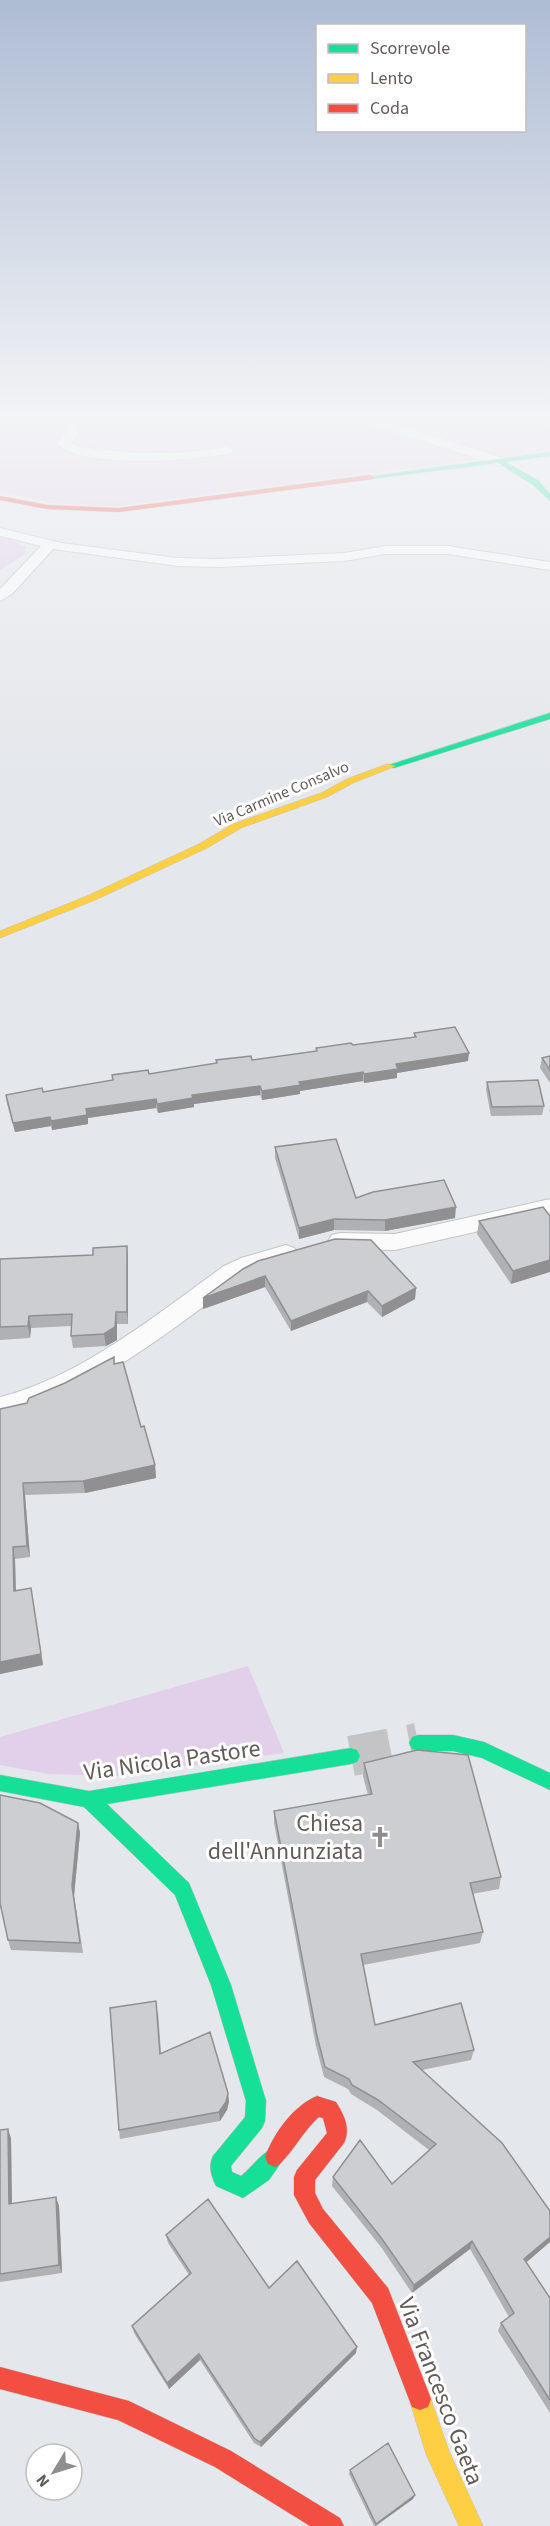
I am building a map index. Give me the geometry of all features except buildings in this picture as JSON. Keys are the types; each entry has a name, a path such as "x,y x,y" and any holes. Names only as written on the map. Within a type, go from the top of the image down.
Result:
{"street":[{"path":"30,540 50,545 178,562 220,563 344,557 386,550 448,550 550,566"},
{"path":"0,597 20,579 34,559 50,545"},
{"name":"Via Carmine Consalvo","path":"0,936 91,898 203,846 237,826 324,795 350,781 394,765 550,716"},
{"path":"0,1407 25,1402 68,1384 233,1272 249,1264 334,1240 395,1242 550,1207"},
{"path":"418,1743 453,1743 484,1750 550,1782"},
{"name":"Via Nicola Pastore","path":"0,1783 89,1799 351,1756"},
{"name":"Via Francesco Gaeta","path":"89,1799 182,1889 221,1985 256,2101 255,2121 220,2163 224,2179 243,2188 257,2179 268,2167 303,2113 317,2106 329,2109 336,2122 337,2136 304,2177 305,2195 316,2216 380,2296 409,2366 438,2454 471,2526"},
{"path":"0,2378 121,2409 224,2459 332,2526"}],"shaded area":[{"path":"0,540 11,540 26,547 24,555 0,570"},
{"path":"248,1666 284,1753 116,1776 49,1774 0,1765 0,1737"}],"tunnel":[{"path":"351,1756 418,1743"}],"traffic: fast":[{"path":"391,766 550,716"},
{"path":"418,1743 453,1743 484,1750 550,1782"},
{"path":"0,1783 89,1799 351,1756"},
{"path":"89,1799 182,1889 221,1985 256,2101 255,2121 220,2163 223,2179 243,2188 262,2173 275,2157"}],"traffic: slow":[{"path":"0,935 91,898 203,846 237,826 324,795 350,781 391,766"},
{"path":"420,2399 438,2454 471,2526"}],"traffic: jam":[{"path":"275,2157 288,2136 304,2117 317,2106 329,2109 336,2122 337,2136 304,2177 305,2195 316,2216 380,2296 420,2399"},
{"path":"0,2378 121,2409 223,2459 332,2526"}],"place":[{"name":"Chiesa dell'Annunziata","path":"380,1837"}]}
